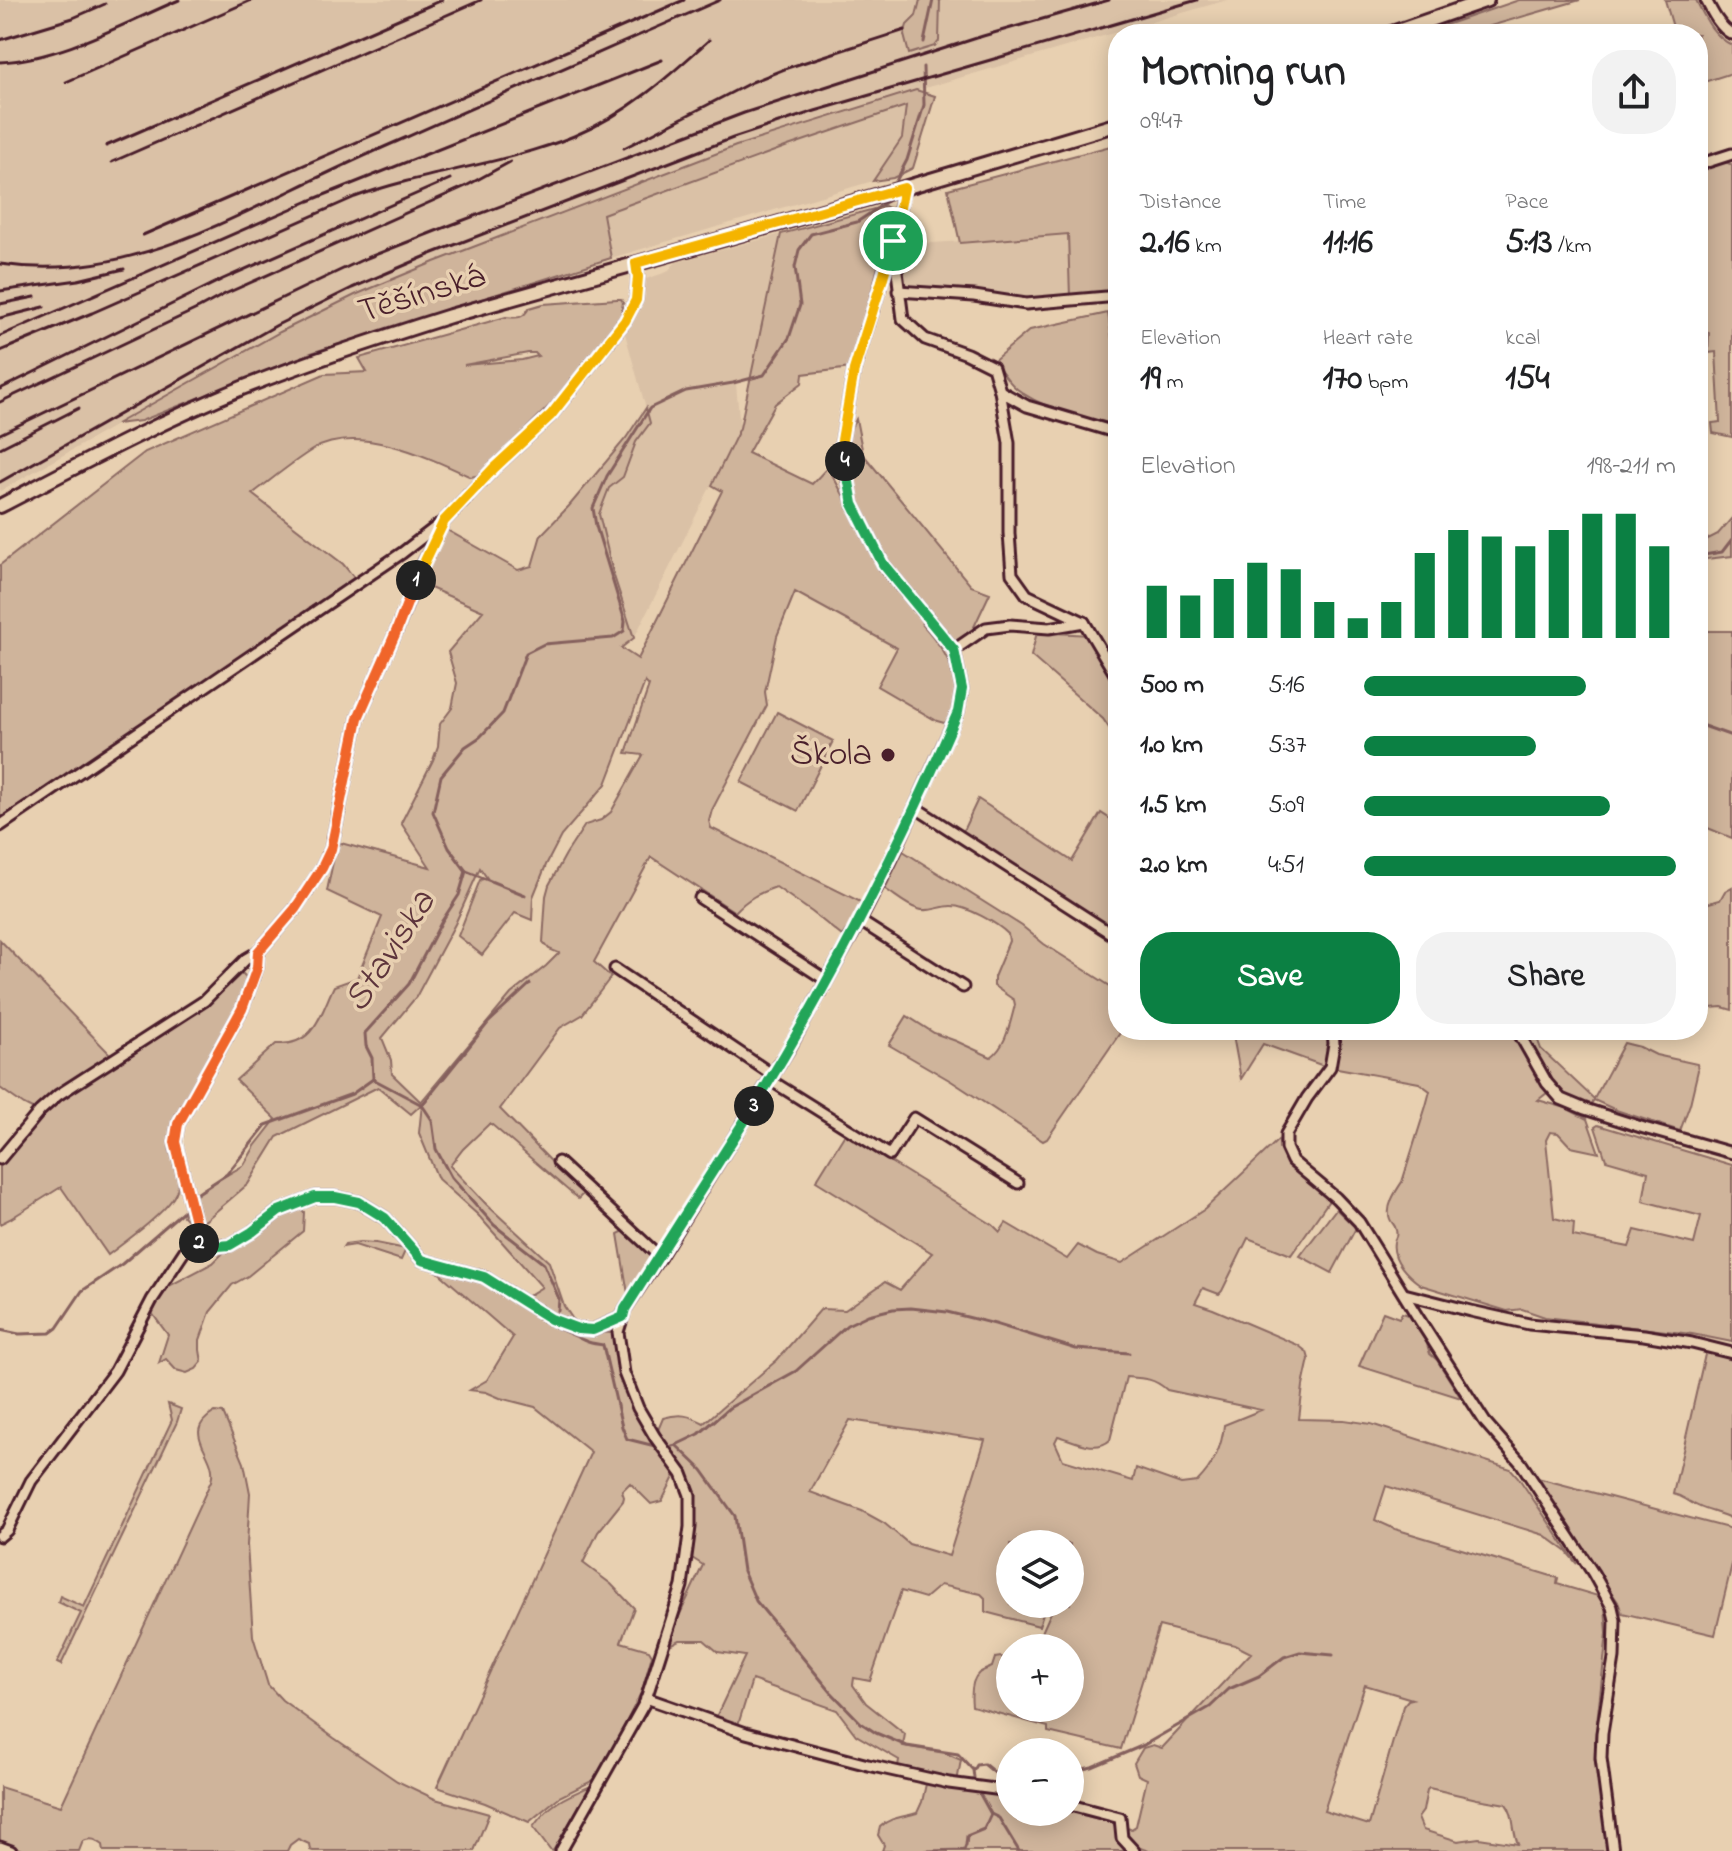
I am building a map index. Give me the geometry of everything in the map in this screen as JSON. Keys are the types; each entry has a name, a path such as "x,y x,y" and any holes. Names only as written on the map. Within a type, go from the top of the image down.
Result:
{"main road":[{"path":"1424,21 1458,0"},
{"path":"1417,24 1487,0"},
{"name":"Těšínská","path":"0,506 140,435 240,389 315,361 450,316 1108,127"}],"street":[{"path":"1708,5 1727,32 1732,34"},
{"path":"1708,162 1732,154"},
{"path":"561,1851 646,1698 682,1586 690,1527 690,1495 682,1474 638,1408 624,1373 618,1332 625,1309 772,1078 860,921 916,808 958,712 962,689 954,650 883,564 853,504 841,446 854,370 893,241 904,188"},
{"path":"893,241 903,319 925,339 993,367 1009,443 1012,574 1027,595 1084,622 1108,662"},
{"path":"0,826 402,553 444,521 494,468 551,415 625,321 636,300 636,263"},
{"path":"898,291 974,296 1026,304 1108,297"},
{"path":"1000,391 1027,406 1108,430"},
{"path":"0,1159 40,1111 58,1095 204,1001 246,959 258,952 295,909 331,849 358,718 444,521"},
{"path":"954,650 986,628 1010,625 1049,628 1084,622"},
{"path":"916,808 1108,932"},
{"path":"700,898 826,980"},
{"path":"860,921 963,987"},
{"path":"0,1536 7,1530 31,1481 115,1371 152,1300 193,1241 196,1225 175,1142 178,1124 242,1009 257,968 258,952"},
{"path":"615,969 890,1155 914,1118 1018,1183"},
{"path":"1334,1040 1330,1067 1286,1134 1286,1148 1292,1161 1359,1222 1485,1422 1521,1463 1612,1607 1615,1620 1614,1658 1601,1758 1613,1851"},
{"path":"1523,1040 1547,1083 1561,1099 1614,1119 1732,1153"},
{"path":"558,1162 660,1257"},
{"path":"193,1241 207,1247 230,1245 279,1211 315,1197 335,1197 359,1202 385,1218 422,1260 484,1277 551,1319 578,1329 593,1330 623,1317"},
{"path":"1404,1294 1529,1324 1644,1335 1732,1353"},
{"path":"646,1698 746,1733 868,1765 949,1783 996,1789"},
{"path":"1084,1809 1120,1818 1122,1838 1134,1851"},
{"path":"0,1847 11,1851"}],"shaded area":[{"path":"0,0 1227,0 1145,24 1108,24 1108,35 736,146 434,262 280,332 0,491"},
{"path":"920,0 940,0 939,41 935,46 909,54 904,35 907,25 916,16"},
{"path":"1519,0 1580,0 1497,24 1448,24"},
{"path":"1665,0 1696,0 1715,32 1732,45 1732,73 1708,81 1708,24 1672,24"},
{"path":"916,90 935,96 913,168 893,178 873,181 902,138 906,106 603,214 611,258 311,353 141,421 116,424 280,332 355,295 434,262 736,146"},
{"path":"907,106 902,138 873,181 611,258 602,215"},
{"path":"1108,147 1108,293 1070,297 1068,234 960,243 948,189"},
{"path":"1726,162 1732,165 1732,437 1713,433 1712,423 1720,422 1716,352 1708,353 1708,166"},
{"path":"885,206 893,211 851,368 803,374 802,383 775,404 748,453 812,484 828,467 847,502 847,435 856,419 863,454 971,586 990,593 973,629 955,644 942,632 921,623 946,656 954,679 954,705 950,719 944,723 877,686 897,648 795,592 777,636 765,692 767,705 709,821 711,828 863,903 851,928 842,936 776,887 754,896 735,912 651,857 594,962 611,977 582,1015 560,1028 500,1109 583,1194 578,1199 490,1123 450,1166 549,1262 564,1306 578,1327 592,1332 614,1333 622,1374 634,1410 675,1475 662,1501 651,1504 630,1483 622,1491 623,1501 598,1532 583,1563 611,1584 634,1608 621,1642 649,1650 652,1655 642,1691 594,1780 559,1797 529,1822 437,1787 591,1452 535,1407 470,1390 487,1380 513,1337 430,1265 485,1275 524,1298 542,1287 478,1215 438,1179 419,1133 422,1104 411,1114 378,1087 277,1137 248,1184 206,1220 193,1226 183,1216 189,1201 203,1189 244,1165 276,1119 236,1080 276,1044 300,1040 308,1034 320,1018 334,986 357,978 382,917 327,891 337,842 430,867 401,823 433,760 440,724 452,708 457,683 448,652 483,611 421,584 445,529 518,570 532,566 541,535 626,438 646,408 650,423 636,442 623,477 609,488 599,514 613,573 634,638 621,648 638,659 722,491 712,485 740,428 781,234","holes":["645,682 649,686 626,753 643,755 611,812 601,820 585,825 549,885 543,942 559,953 511,994 421,1102 392,1074 391,1060 382,1038 416,997 455,924 480,868 487,878 480,880 458,936 482,955 515,913 532,920 533,897 546,865 561,836 606,784"]},
{"path":"781,234 798,304 764,371 736,384 740,428 634,638 613,573 599,514 610,488 623,477 636,442 650,423 624,330 642,291 643,280 667,272 676,262"},
{"path":"1068,234 1070,297 1025,301 904,286 902,245"},
{"path":"617,299 623,302 618,323 599,348 551,404 480,475 471,477 414,453 371,441 330,443 296,460 252,494 343,564 356,580 0,820 0,565 145,452 324,374 367,372 359,358 506,317 520,317 529,308 543,304","holes":["535,353 538,356 522,360 464,365"]},
{"path":"1108,313 1108,422 1040,403 1013,386 993,361 1030,330"},
{"path":"1732,518 1732,556 1708,559 1708,539 1718,534"},
{"path":"1708,631 1732,631 1732,838 1708,828"},
{"path":"1037,632 1090,635 1108,661 1108,726 1103,719 1031,656"},
{"path":"777,712 833,741 798,811 741,782"},
{"path":"978,799 1072,861 1101,813 1108,818 1108,929 962,833"},
{"path":"903,851 1108,985 1108,1040 1115,1040 1047,1139 1043,1141 889,1045 907,1016 934,1033 991,1057 1004,1041 1015,1005 1014,1000 994,986 994,977 1009,941 1008,934 989,920 965,909 951,906 918,909 885,889"},
{"path":"1732,887 1732,1010 1708,1008 1708,903 1720,900 1725,891"},
{"path":"0,940 111,1055 34,1110 0,1088"},
{"path":"242,973 251,982 172,1127 170,1151 179,1181 173,1198 160,1213 108,1255 61,1187 0,1224 0,1167 41,1115 65,1095 185,1020"},
{"path":"1234,1040 1538,1040 1541,1049 1594,1099 1624,1043 1656,1055 1697,1064 1690,1104 1680,1131 1594,1100 1588,1107 1555,1090 1538,1100 1566,1108 1587,1119 1599,1153 1571,1147 1558,1133 1550,1132 1546,1140 1554,1218 1574,1223 1573,1236 1629,1247 1635,1230 1694,1244 1701,1216 1643,1201 1648,1172 1606,1160 1595,1127 1598,1125 1732,1165 1732,1342 1692,1334 1545,1317 1522,1309 1507,1311 1421,1285 1406,1272 1395,1255 1397,1232 1389,1209 1402,1182 1430,1091 1419,1083 1321,1065 1263,1044 1241,1079"},
{"path":"845,1134 1000,1232 1006,1223 1067,1259 1078,1245 1122,1263 1205,1209 1278,1140 1291,1165 1325,1194 1328,1202 1291,1255 1248,1238 1222,1291 1219,1294 1203,1288 1195,1303 1298,1345 1307,1352 1309,1359 1299,1419 1371,1424 1511,1469 1518,1477 1577,1564 1566,1551 1544,1535 1386,1486 1375,1520 1395,1529 1558,1578 1557,1584 1598,1596 1605,1607 1607,1633 1595,1740 1609,1851 1149,1851 1136,1846 1125,1829 1136,1826 1147,1779 1138,1775 1134,1763 1143,1748 1153,1745 1162,1748 1251,1653 1235,1645 1159,1626 1121,1749 1048,1732 1048,1727 1030,1722 1084,1722 1084,1634 1041,1634 1048,1618 1084,1618 1084,1530 996,1530 996,1615 985,1612 985,1598 981,1594 940,1585 925,1598 901,1591 870,1681 854,1678 853,1685 866,1703 905,1734 903,1746 945,1753 961,1760 957,1782 996,1787 996,1826 1084,1826 1084,1803 1117,1813 1121,1843 1132,1851 882,1851 884,1845 878,1835 880,1827 893,1819 917,1813 928,1775 898,1766 899,1760 856,1735 837,1710 752,1680 738,1725 716,1717 745,1656 718,1652 704,1640 679,1640 664,1648 703,1565 692,1558 692,1489 658,1430 663,1418 684,1416 704,1423 777,1360 821,1309 845,1310 885,1282 900,1290 932,1253 816,1181","holes":["1126,1377 1148,1379 1167,1390 1261,1410 1224,1425 1216,1456 1197,1482 1181,1484 1136,1468 1133,1481 1063,1460 1055,1442 1058,1436 1092,1446 1110,1440","850,1420 985,1440 949,1556 909,1544 884,1523 862,1511 810,1492","1365,1685 1412,1699 1403,1706 1369,1825 1324,1811","1429,1788 1506,1804 1518,1844 1479,1838 1458,1841 1423,1830 1418,1818"]},
{"path":"299,1207 304,1212 303,1231 248,1276 232,1285 210,1312 200,1340 202,1362 196,1369 187,1373 176,1370 166,1359 159,1363 168,1335 149,1309 167,1287 213,1263 227,1249"},
{"path":"1336,1209 1356,1228 1332,1273 1300,1256"},
{"path":"624,1231 654,1258 628,1294 618,1234"},
{"path":"360,1242 406,1249 401,1260 355,1245 343,1247"},
{"path":"1383,1312 1399,1318 1402,1313 1409,1315 1426,1341 1430,1354 1461,1398 1359,1366"},
{"path":"1706,1350 1732,1356 1732,1519 1673,1494"},
{"path":"168,1404 181,1409 177,1422 61,1665 57,1663 81,1613 58,1602 60,1596 84,1607 172,1420"},
{"path":"215,1412 223,1413 244,1463 250,1493 247,1545 253,1636 268,1685 282,1700 397,1781 435,1799 489,1814 474,1851 313,1851 309,1844 298,1839 287,1851 104,1851 103,1845 91,1839 83,1841 79,1851 25,1851 0,1842 0,1787 61,1806 211,1481 210,1462 199,1436 204,1420"},
{"path":"1530,1476 1732,1529 1732,1564 1715,1635 1622,1613 1618,1602"},
{"path":"1008,1618 1042,1618 1039,1626"},
{"path":"995,1658 996,1713 972,1706 974,1680 980,1672 992,1667"},
{"path":"591,1786 553,1851 550,1850 533,1827 559,1802"}],"waterway":[{"name":"Staviska","path":"924,42 933,0"},
{"name":"Staviska","path":"893,187 907,160 924,105 923,67"},
{"path":"1708,167 1732,159"},
{"name":"Staviska","path":"195,1195 227,1174 266,1125 352,1094 373,1079 372,1058 366,1046 365,1033 409,984 459,895 466,871 449,848 433,812 441,776 465,747 480,737 503,713 526,653 544,644 613,638 624,631 625,621 593,508 607,476 650,408 686,391 764,375 789,338 800,305 795,267 799,250 811,234 857,222 888,198"},
{"path":"1708,554 1722,552 1732,539"},
{"path":"1708,728 1732,736"},
{"path":"466,871 525,895"},
{"path":"422,1105 488,1023 530,984"},
{"path":"373,1079 422,1105 432,1120 436,1149 451,1177 494,1225 544,1264 559,1299 558,1311"},
{"name":"Staviska","path":"0,1330 19,1334 50,1333 57,1328 82,1291 122,1264 189,1206"},
{"path":"676,1445 699,1434 729,1408 796,1371 847,1325 868,1315 893,1309 947,1312 1076,1349 1129,1353"},
{"path":"555,1327 588,1342 603,1345 627,1439 659,1447"},
{"path":"672,1446 676,1445 702,1470 735,1516 743,1571 756,1601 831,1692 861,1723 876,1733 907,1746 958,1754 973,1770 974,1778"},
{"path":"1084,1769 1144,1745 1210,1707 1229,1689 1259,1676 1284,1657 1300,1652 1333,1655"},
{"path":"974,1770 977,1765 984,1764 996,1774"},
{"path":"977,1789 991,1814 999,1818 1019,1851"},
{"path":"926,1851 964,1850 967,1836 984,1829 991,1814"}],"railway":[{"path":"0,62 69,47 179,0"},
{"path":"66,82 252,0"},
{"path":"106,146 442,0"},
{"path":"112,162 481,0"},
{"path":"143,235 684,0"},
{"path":"0,264 77,266 114,260 184,239 384,147 720,0"},
{"path":"0,434 362,260 451,225 744,113 983,36 1109,0"},
{"path":"1114,24 1197,0"},
{"path":"0,40 73,18 105,4"},
{"path":"0,482 277,325 431,254 733,138 1108,26"},
{"path":"624,148 752,82 905,30"},
{"path":"0,351 355,197 520,154 574,136 629,106 709,40"},
{"path":"0,336 309,201 662,60"},
{"path":"0,402 225,294 466,186 510,162"},
{"path":"0,389 223,279 450,179"},
{"path":"0,291 78,280 124,269"},
{"path":"0,304 35,297"},
{"path":"0,318 44,307"},
{"path":"0,448 79,408"}],"place":[{"name":"Škola","path":"888,755"}],"route":[{"path":"904,188 893,241 854,370 841,446 853,504 883,564 954,650 962,689 958,712 916,808 860,921 790,1047 625,1309 623,1317 593,1330 578,1329 551,1319 484,1277 422,1260 385,1218 359,1202 335,1197 315,1197 279,1211 230,1245 207,1247 193,1241 196,1225 175,1142 178,1124 242,1009 257,968 258,952 295,909 331,849 358,718 444,521 494,468 551,415 625,321 636,300 636,263 904,188"}]}
